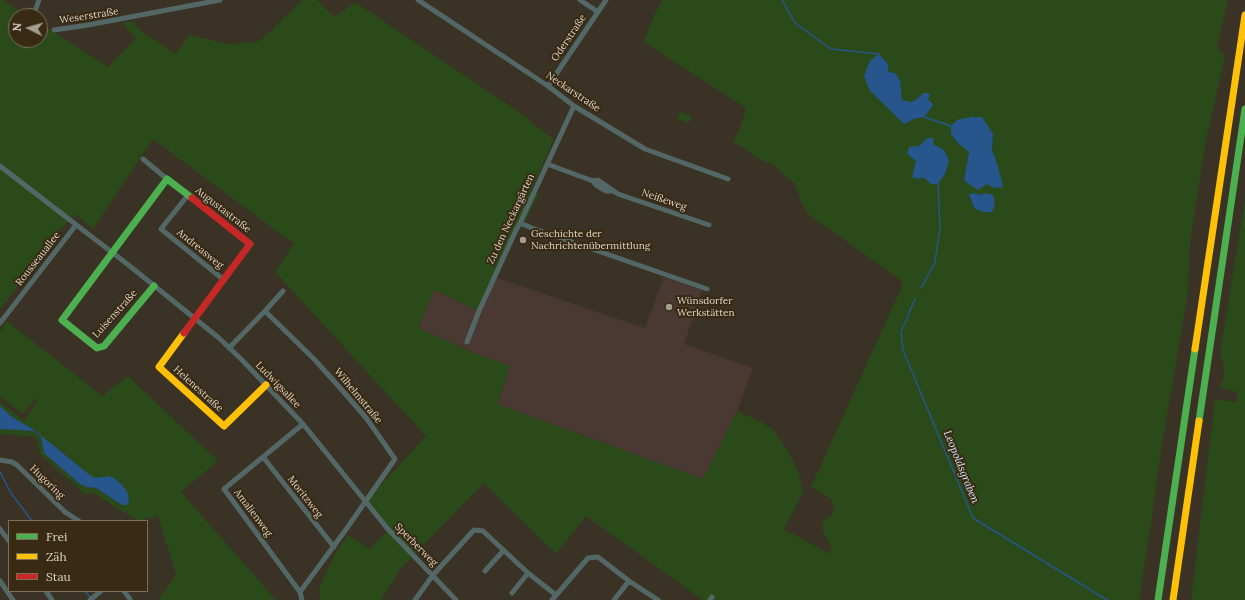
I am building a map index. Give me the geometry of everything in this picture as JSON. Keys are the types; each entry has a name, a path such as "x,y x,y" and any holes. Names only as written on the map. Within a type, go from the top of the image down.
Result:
{"main road":[{"path":"1158,600 1245,15"},
{"path":"1173,600 1245,109"},
{"path":"113,253 167,179"},
{"name":"Augustastraße","path":"167,179 250,244 195,319"},
{"name":"Luisenstraße","path":"113,253 62,320 96,348 104,346 154,286"},
{"name":"Helenestraße","path":"195,319 159,367 224,426 266,385"}],"street":[{"name":"Weserstraße","path":"54,30 88,26 220,0"},
{"name":"Neckarstraße","path":"418,0 548,86 574,106 645,149 728,179"},
{"path":"580,0 598,12"},
{"name":"Oderstraße","path":"548,86 606,0"},
{"name":"Zu den Neckargärten","path":"468,342 479,311 574,106"},
{"name":"Augustastraße","path":"143,160 167,179"},
{"name":"Neißeweg","path":"547,164 593,181 598,180 609,187 612,191 709,225"},
{"name":"Ludwigsallee","path":"0,166 113,253 219,338 303,424 365,502"},
{"name":"Andreasweg","path":"188,195 161,229 224,280"},
{"path":"520,222 532,228 707,289"},
{"name":"Rousseauallee","path":"0,323 76,226"},
{"path":"229,348 283,291"},
{"name":"Wilhelmstraße","path":"265,311 314,358 367,419 395,459 365,502"},
{"name":"Amalienweg","path":"300,592 224,489 303,424"},
{"name":"Moritzweg","path":"263,457 334,547"},
{"name":"Hugoring","path":"0,460 12,462 17,465 65,512 78,520"},
{"path":"302,600 300,592 334,547 365,502"},
{"name":"Sperberweg","path":"365,502 386,528 456,600"},
{"path":"0,529 8,540"},
{"path":"415,600 433,575 474,530 483,531 554,598 588,558 598,557 629,581 658,600"},
{"path":"485,571 503,551"},
{"path":"512,593 528,573"},
{"path":"0,581 13,600"},
{"path":"614,600 629,581"},
{"path":"90,600 100,592"},
{"path":"125,592 130,599"}],"shaded area":[{"path":"494,277 645,328 664,277 702,290 684,344 753,368 737,411 703,479 497,404 509,366 474,353 418,328 434,290"}],"green space":[{"path":"0,0 3,0 16,8 8,8 8,48 48,48 48,28 108,67 136,38 122,23 135,21 135,25 141,31 176,54 189,35 228,44 260,41 302,0 317,0 335,17 355,2 531,120 530,122 554,139 531,191 538,195 526,220 505,252 479,311 434,290 418,328 474,353 510,366 497,404 703,479 737,411 760,421 773,430 789,452 798,471 803,492 784,529 830,554 831,547 822,529 823,521 831,516 834,507 831,499 811,487 902,286 901,280 809,215 802,204 795,184 773,165 757,158 741,146 733,143 742,123 746,108 644,42 654,15 663,0 1228,0 1217,47 1225,56 1206,140 1190,241 1188,292 1162,445 1139,600 703,600 586,516 556,554 484,483 400,570 381,600 320,600 319,588 337,550 348,535 369,549 389,529 365,502 426,436 275,272 294,244 153,139 93,229 76,214 59,231 0,310","holes":["879,54 888,64 888,72 900,80 902,100 911,102 923,93 930,101 924,117 914,119 904,124 889,109","993,134 992,150 998,166 964,181 969,152","933,144 944,150 931,184 923,177 912,177 916,161","975,193 980,195 974,208 969,194"]},
{"path":"680,112 692,116 689,123 677,119"},
{"path":"1245,200 1245,600 1191,600 1215,399 1236,402 1238,392 1220,388 1224,376 1223,362 1220,353"},
{"path":"7,321 102,396 128,376 218,461 181,492 276,600 158,600 176,575 158,516 136,520 92,492 86,495 40,454 36,437 0,434 0,429 34,431 41,437 44,453 80,484 86,487 96,488 122,505 96,478 91,476 33,429 12,417 0,406 0,401 24,421 37,402 36,398 23,414 0,396 0,332"}],"water":[{"path":"879,54 888,64 888,72 895,73 900,80 902,100 911,102 923,93 928,93 930,96 928,99 933,104 924,117 914,119 904,124 870,91 864,76 870,61"},
{"path":"971,117 982,117 993,134 992,150 1003,187 994,188 987,184 978,190 964,181 969,152 958,143 951,134 951,126 957,120"},
{"path":"928,138 934,138 933,144 944,150 949,160 945,174 938,184 931,184 923,177 919,179 912,177 916,161 907,154 909,147 919,146"},
{"path":"975,193 980,195 985,193 993,195 995,204 992,212 983,212 974,208 969,194"},
{"path":"0,406 12,417 33,429 91,476 96,478 109,476 116,479 128,493 129,500 127,505 122,505 96,488 86,487 80,484 44,453 41,437 34,431 0,429"}],"waterway":[{"path":"782,0 795,23 831,49 879,54"},
{"path":"924,117 951,126"},
{"name":"Leopoldsgraben","path":"921,288 935,263 940,227 938,184"},
{"name":"Leopoldsgraben","path":"915,299 901,332 903,350 973,518 1107,600"},
{"path":"0,472 11,493 31,520"},
{"path":"86,592 90,597"}],"traffic: fast":[{"path":"1199,421 1245,109"},
{"path":"154,286 104,346 97,348 62,320 167,179 192,198"},
{"path":"1158,600 1195,349"}],"traffic: slow":[{"path":"1195,349 1245,15"},
{"path":"184,333 159,367 224,426 266,385"},
{"path":"1173,600 1199,421"}],"traffic: jam":[{"path":"184,333 250,244 192,198"}],"place":[{"name":"Geschichte der Nachrichtenübermittlung","path":"523,240"},
{"name":"Wünsdorfer Werkstätten","path":"669,307"}]}
